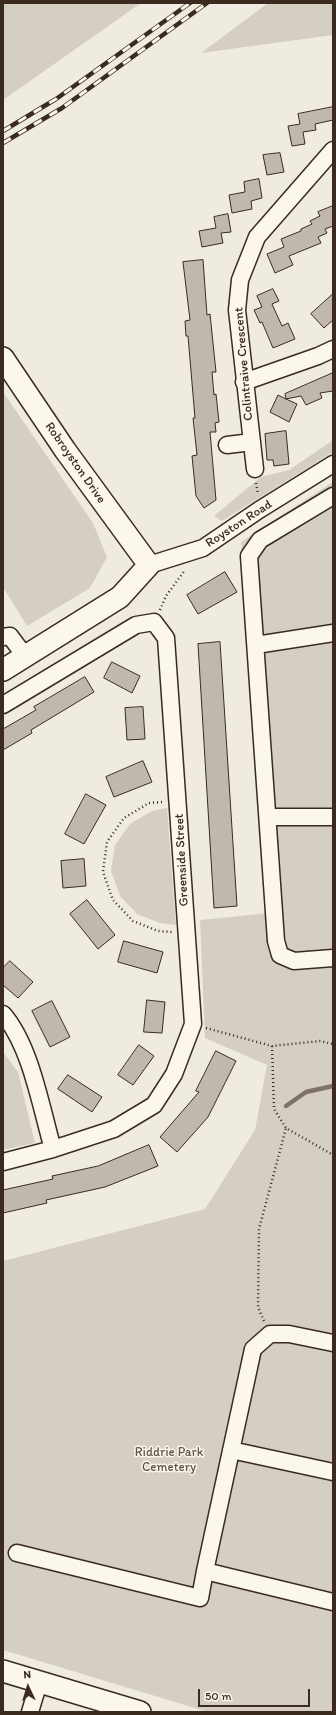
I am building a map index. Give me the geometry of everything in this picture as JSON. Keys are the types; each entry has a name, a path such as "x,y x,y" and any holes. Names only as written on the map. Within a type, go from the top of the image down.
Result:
{"main road":[{"name":"Robroyston Drive","path":"3,358 65,450 149,566"},
{"name":"Royston Road","path":"3,670 120,597 149,566"},
{"path":"3,1671 140,1712"}],"street":[{"name":"Colintraive Crescent","path":"255,469 237,310 240,280 257,237 333,150"},
{"path":"244,382 318,356 333,349"},
{"path":"227,445 252,442"},
{"name":"Royston Road","path":"149,566 203,548 259,510 333,464"},
{"path":"333,496 260,540 249,556 276,941 280,955 294,961 333,958"},
{"path":"3,705 136,625 154,622"},
{"name":"Greenside Street","path":"3,1162 53,1149 114,1129 154,1105 174,1074 193,1024 166,638 154,622"},
{"path":"256,645 333,633"},
{"path":"3,637 10,636 25,656"},
{"path":"268,817 333,817"},
{"path":"3,1014 21,1041 30,1066 53,1149"},
{"path":"17,1553 200,1598 254,1348 270,1334 289,1334 333,1343"},
{"path":"232,1450 333,1472"},
{"path":"205,1571 333,1602"},
{"path":"30,1712 39,1682"}],"path":[{"path":"255,469 259,510"},
{"path":"154,622 166,596 203,548"},
{"path":"178,800 149,803 124,818 107,842 103,872 113,900 133,921 158,931 186,934"},
{"path":"193,1024 272,1046 320,1042 333,1044"},
{"path":"272,1046 274,1109 286,1128 333,1155"},
{"path":"270,1334 258,1307 259,1229 286,1128"}],"green space":[{"path":"3,3 141,3 3,100"},
{"path":"268,3 333,3 333,35 201,53"},
{"path":"3,392 93,523 107,557 90,588 27,626 3,587"},
{"path":"333,440 333,452 222,521 214,516 261,477 289,470"},
{"name":"Riddrie Park Cemetery","path":"333,482 333,1712 208,1712 3,1650 3,1261 205,1209 255,1130 267,1065 205,1038 200,920 270,913 241,542"},
{"path":"167,808 176,925 160,923 137,914 120,896 111,871 115,845 130,824 152,811"},
{"path":"3,1052 18,1072 35,1143 3,1150"}],"building":[{"path":"333,107 333,120 315,124 316,130 303,132 305,144 292,146 288,126 300,124 298,114"},
{"path":"280,153 284,172 267,175 263,155"},
{"path":"259,179 262,198 251,201 252,209 232,213 229,195 245,192 244,182"},
{"path":"333,206 333,226 325,229 327,233 318,237 321,243 289,256 293,265 275,273 267,254 284,247 281,239 301,231 301,229 312,224 310,221 320,216 318,212"},
{"path":"228,214 231,232 221,233 223,243 202,247 199,231 216,228 214,217"},
{"path":"203,260 207,315 210,314 216,372 212,372 214,395 216,394 219,422 215,423 216,432 210,432 216,500 204,508 196,496 192,456 197,455 188,336 186,336 185,321 190,320 183,262"},
{"path":"273,289 279,301 272,304 282,326 288,323 295,339 273,348 262,322 260,323 254,310 262,307 257,296"},
{"path":"333,294 333,320 324,328 311,314"},
{"path":"333,373 333,391 320,393 322,398 306,405 301,396 286,399 285,394"},
{"path":"278,395 297,404 289,422 270,412"},
{"path":"286,431 289,464 274,466 273,460 267,460 265,434"},
{"path":"225,572 237,592 198,614 187,595"},
{"path":"220,642 237,906 214,908 198,644"},
{"path":"112,662 140,676 132,693 104,678"},
{"path":"85,677 94,692 31,730 32,733 3,750 3,729 36,710 34,707"},
{"path":"143,707 145,739 127,740 125,708"},
{"path":"143,761 152,782 114,797 106,777"},
{"path":"86,794 106,805 84,844 65,834"},
{"path":"84,859 86,886 63,888 61,861"},
{"path":"87,900 115,935 98,949 70,914"},
{"path":"124,941 163,952 157,973 118,962"},
{"path":"10,961 33,982 18,998 3,985 3,968"},
{"path":"147,1000 165,1002 162,1033 144,1032"},
{"path":"52,1001 70,1037 50,1047 32,1011"},
{"path":"139,1045 154,1056 133,1085 118,1075"},
{"path":"216,1051 236,1061 208,1117 177,1152 160,1137 199,1092 196,1091"},
{"path":"68,1075 102,1097 92,1112 58,1089"},
{"path":"149,1145 158,1166 105,1187 46,1200 47,1203 3,1213 3,1190 53,1179 52,1176 98,1166"}],"waterway":[{"path":"286,1106 306,1092 333,1086"}],"railway":[{"path":"3,131 56,99 190,3"},
{"path":"3,143 62,108 207,3"}]}
